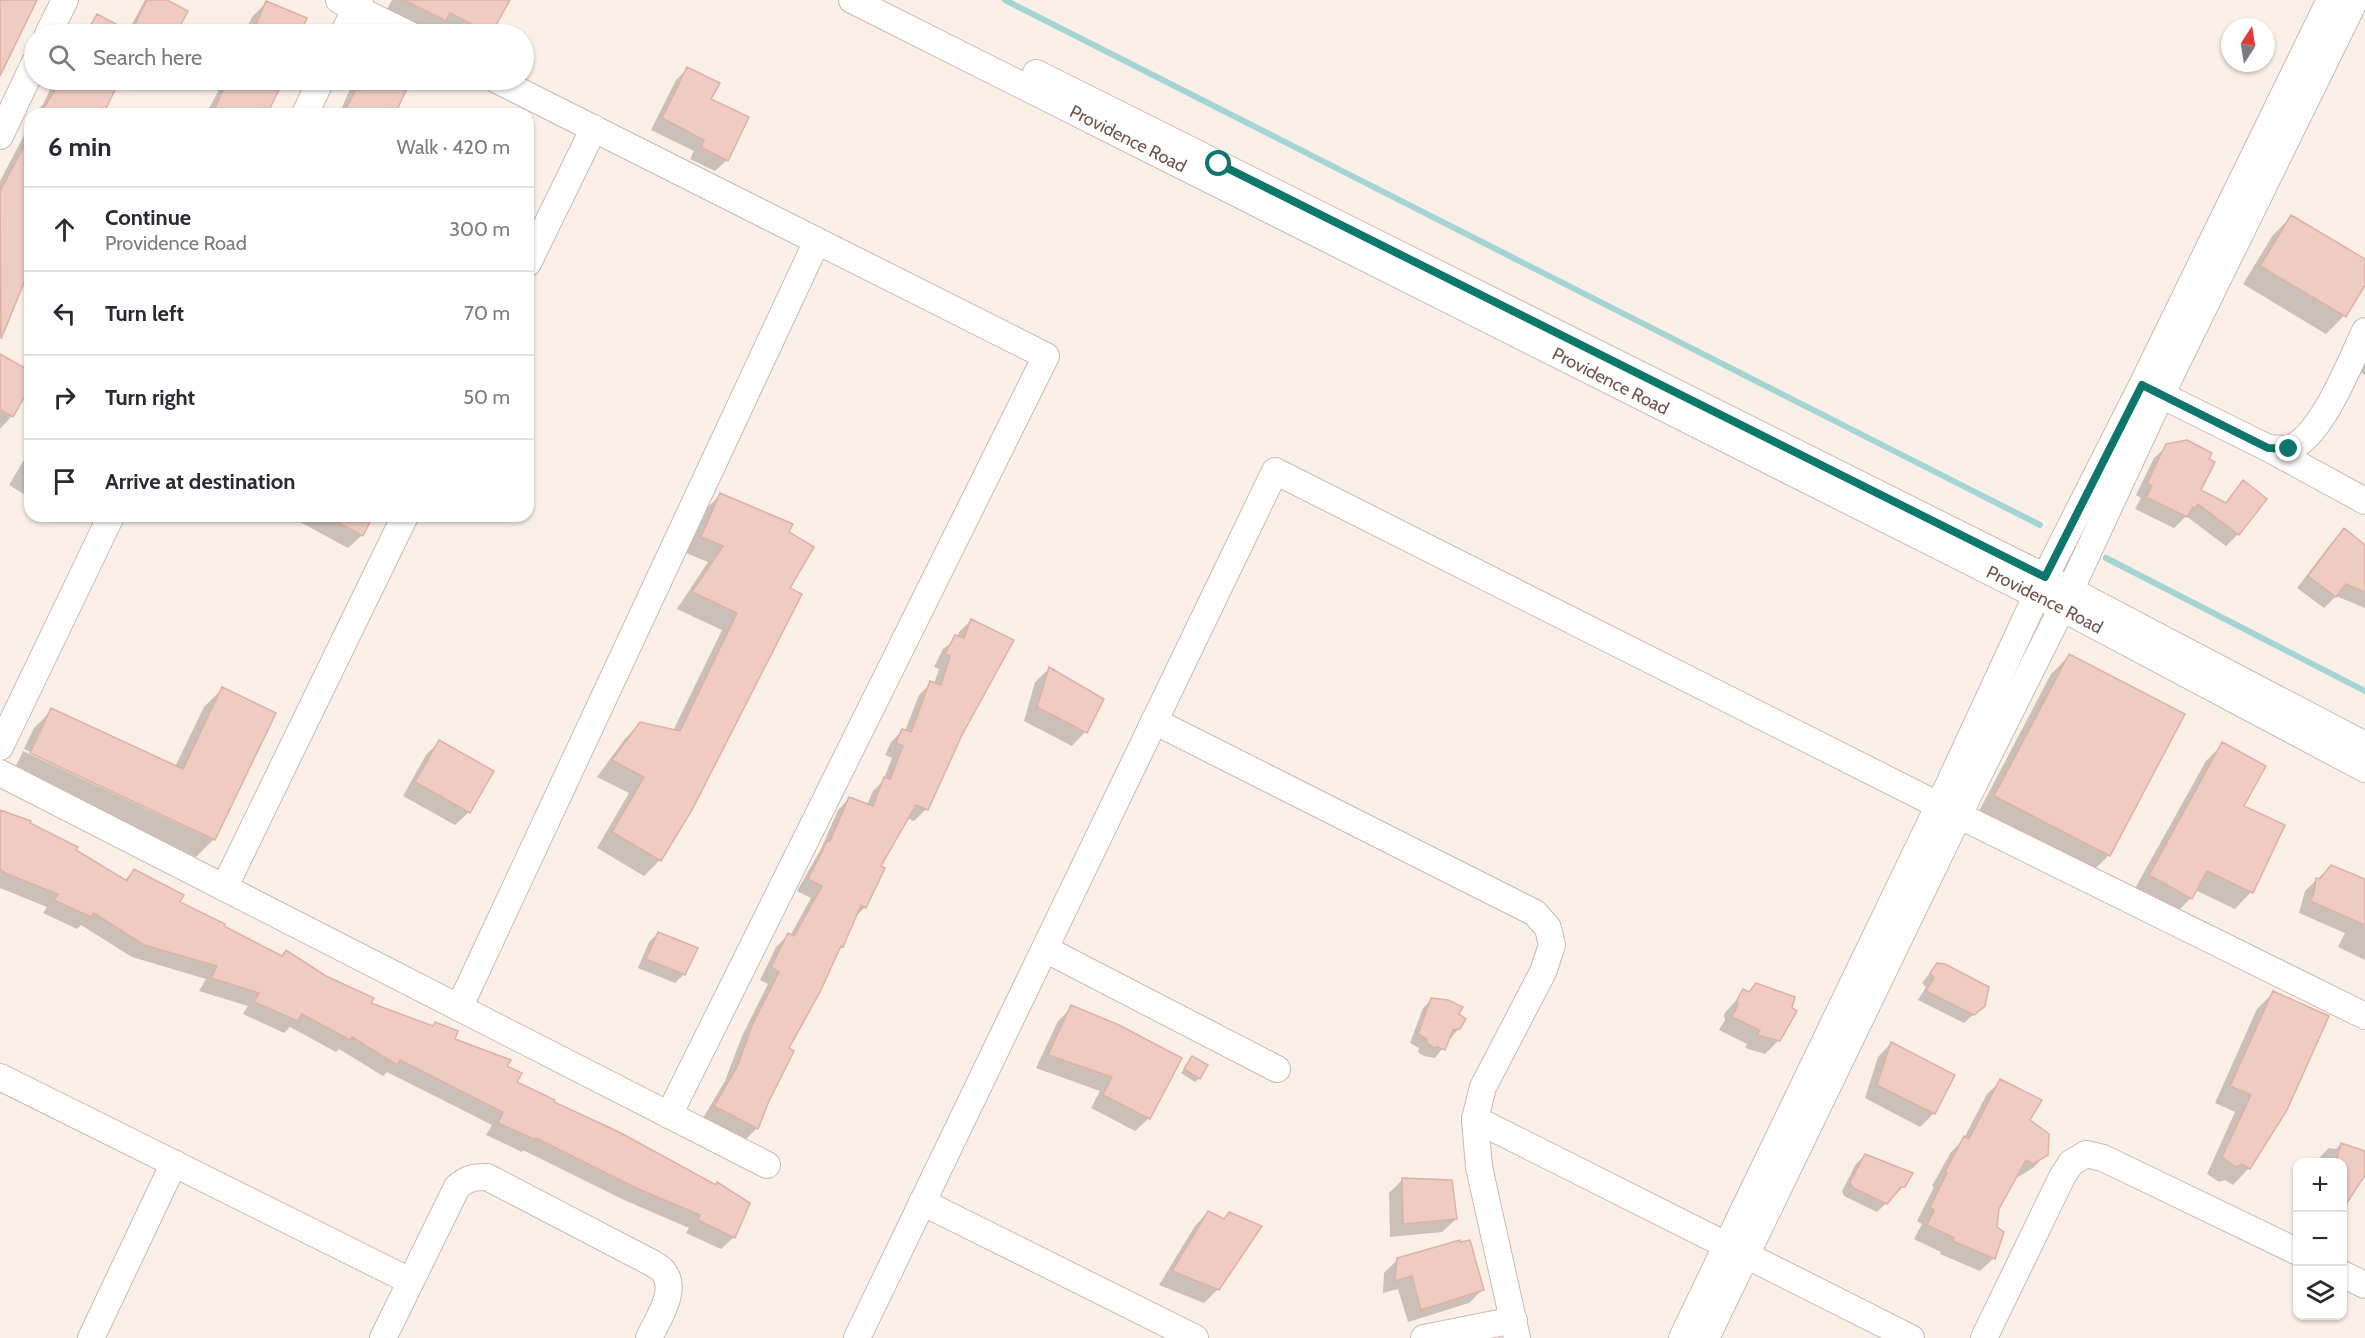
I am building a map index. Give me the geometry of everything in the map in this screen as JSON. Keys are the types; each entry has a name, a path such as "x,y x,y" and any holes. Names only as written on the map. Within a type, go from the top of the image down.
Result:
{"street":[{"path":"53,24 65,0"},
{"name":"Providence Road","path":"852,0 2041,586"},
{"name":"Providence Road","path":"891,0 2066,599 2365,745"},
{"path":"1682,1338 1736,1251 1949,810 2066,599 2151,390 2330,0"},
{"path":"1949,810 2041,586 2151,390 2355,0"},
{"path":"346,24 352,3 390,24"},
{"path":"0,136 24,85"},
{"path":"308,108 316,90"},
{"path":"517,90 1046,356 669,1115"},
{"path":"534,251 594,128"},
{"path":"459,1008 817,241"},
{"path":"2268,448 2289,449 2305,439 2329,407 2365,331"},
{"path":"2151,390 2268,448 2365,501"},
{"path":"857,1338 1275,471 2365,1016"},
{"path":"0,747 108,522"},
{"path":"224,888 402,522"},
{"name":"Providence Road","path":"2066,599 2365,769"},
{"path":"1154,721 1535,913 1548,928 1552,945 1543,972 1483,1087 1475,1119 1479,1167 1516,1329 1424,1338"},
{"path":"0,773 767,1165"},
{"path":"1045,949 1277,1069"},
{"path":"0,1077 410,1281"},
{"path":"1475,1119 1911,1338"},
{"path":"1984,1338 2062,1177 2071,1163 2086,1154 2103,1158 2293,1250"},
{"path":"91,1338 174,1163"},
{"path":"383,1338 457,1187 465,1180 474,1177 487,1177 652,1263 663,1271 667,1279 667,1299 649,1338"},
{"path":"922,1202 1195,1338"},
{"path":"1706,1338 1736,1251"},
{"path":"2347,1276 2365,1285"}],"building":[{"path":"0,0 37,0 24,24 0,76"},
{"path":"147,0 167,0 188,11 181,24 135,24"},
{"path":"404,0 510,0 497,24 471,24 450,13 446,21"},
{"path":"266,1 307,18 304,24 256,24"},
{"path":"97,14 116,24 92,24"},
{"path":"687,67 720,83 711,99 749,117 728,161 701,147 704,140 662,118"},
{"path":"55,90 115,90 106,108 44,108"},
{"path":"223,90 279,90 270,108 215,108"},
{"path":"356,90 406,90 398,108 346,108"},
{"path":"24,146 24,283 1,339 0,191"},
{"path":"2291,215 2365,259 2365,285 2346,317 2260,266"},
{"path":"0,354 24,368 24,398 13,417 0,410"},
{"path":"2187,440 2212,453 2209,459 2215,462 2201,490 2226,503 2243,480 2267,499 2239,535 2198,504 2195,508 2193,507 2187,517 2146,497 2152,486 2147,483 2166,444"},
{"path":"720,493 793,524 789,532 814,547 790,588 802,594 692,810 661,861 612,832 644,777 612,760 640,722 680,731 737,613 692,592 723,546 701,537"},
{"path":"337,522 370,522 363,536"},
{"path":"2344,528 2365,545 2365,592 2346,584 2336,597 2308,576"},
{"path":"971,619 1014,640 962,735 928,810 916,805 881,866 885,868 866,908 861,905 843,947 841,946 820,992 789,1048 794,1051 758,1129 714,1106 737,1067 753,1023 779,972 771,967 788,933 794,936 822,886 808,879 828,840 830,841 849,797 873,806 884,777 890,779 903,746 896,743 902,729 911,732 930,681 941,685 950,656 945,654 955,635 964,638"},
{"path":"2069,654 2185,714 2110,856 1994,796"},
{"path":"1049,667 1104,699 1087,733 1037,707"},
{"path":"222,687 276,713 215,840 30,753 51,708 183,769"},
{"path":"439,740 494,771 470,813 415,782"},
{"path":"2222,742 2266,766 2244,806 2285,825 2253,893 2207,871 2192,899 2149,875"},
{"path":"0,810 31,821 30,823 78,847 76,850 127,881 134,869 184,895 180,902 282,956 286,950 326,976 374,998 371,1003 433,1026 435,1022 458,1031 455,1039 511,1060 507,1066 522,1073 517,1082 619,1132 716,1185 717,1182 750,1203 735,1238 698,1220 700,1215 636,1188 536,1138 536,1140 498,1123 503,1112 400,1060 397,1065 352,1037 350,1040 302,1014 298,1021 254,1002 259,993 211,978 217,966 144,945 94,913 91,917 54,900 58,894 7,874 0,869"},
{"path":"2331,865 2365,879 2365,925 2310,901 2314,893 2316,878 2320,879"},
{"path":"658,932 698,948 685,975 646,959"},
{"path":"1937,963 1945,964 1989,987 1985,1006 1974,1015 1926,991 1934,978 1930,973"},
{"path":"1756,983 1795,997 1792,1008 1797,1011 1780,1041 1757,1035 1760,1030 1732,1017 1743,989 1749,992"},
{"path":"2273,991 2329,1016 2287,1110 2250,1169 2242,1164 2236,1167 2222,1157 2251,1095 2230,1086"},
{"path":"1431,998 1448,1000 1463,1007 1459,1014 1466,1019 1460,1029 1453,1030 1445,1050 1434,1048 1426,1042 1427,1039 1418,1034"},
{"path":"1071,1005 1119,1025 1182,1058 1150,1119 1103,1095 1112,1077 1048,1055"},
{"path":"1891,1042 1955,1075 1935,1114 1877,1085"},
{"path":"1192,1056 1208,1065 1200,1079 1184,1069"},
{"path":"2000,1079 2042,1100 2030,1120 2049,1134 2048,1155 2033,1164 2026,1160 1999,1209 1997,1227 2004,1232 1995,1259 1953,1241 1954,1238 1927,1225 1934,1210 1930,1207 1947,1173 1945,1172 1964,1136 1969,1139"},
{"path":"2341,1143 2365,1151 2365,1175 2347,1203 2347,1158 2337,1158"},
{"path":"1865,1154 1913,1173 1905,1187 1901,1187 1887,1204 1853,1188 1850,1182"},
{"path":"1402,1178 1452,1180 1457,1219 1403,1224"},
{"path":"1208,1211 1224,1219 1229,1212 1262,1226 1219,1290 1172,1271"},
{"path":"1460,1240 1460,1242 1470,1240 1484,1290 1421,1310 1412,1276 1395,1281 1397,1258"}],"waterway":[{"path":"1005,0 2040,525"},
{"path":"2106,558 2365,691"}],"route":[{"path":"1219,164 2045,577 2142,385 2268,448 2289,449"}]}
